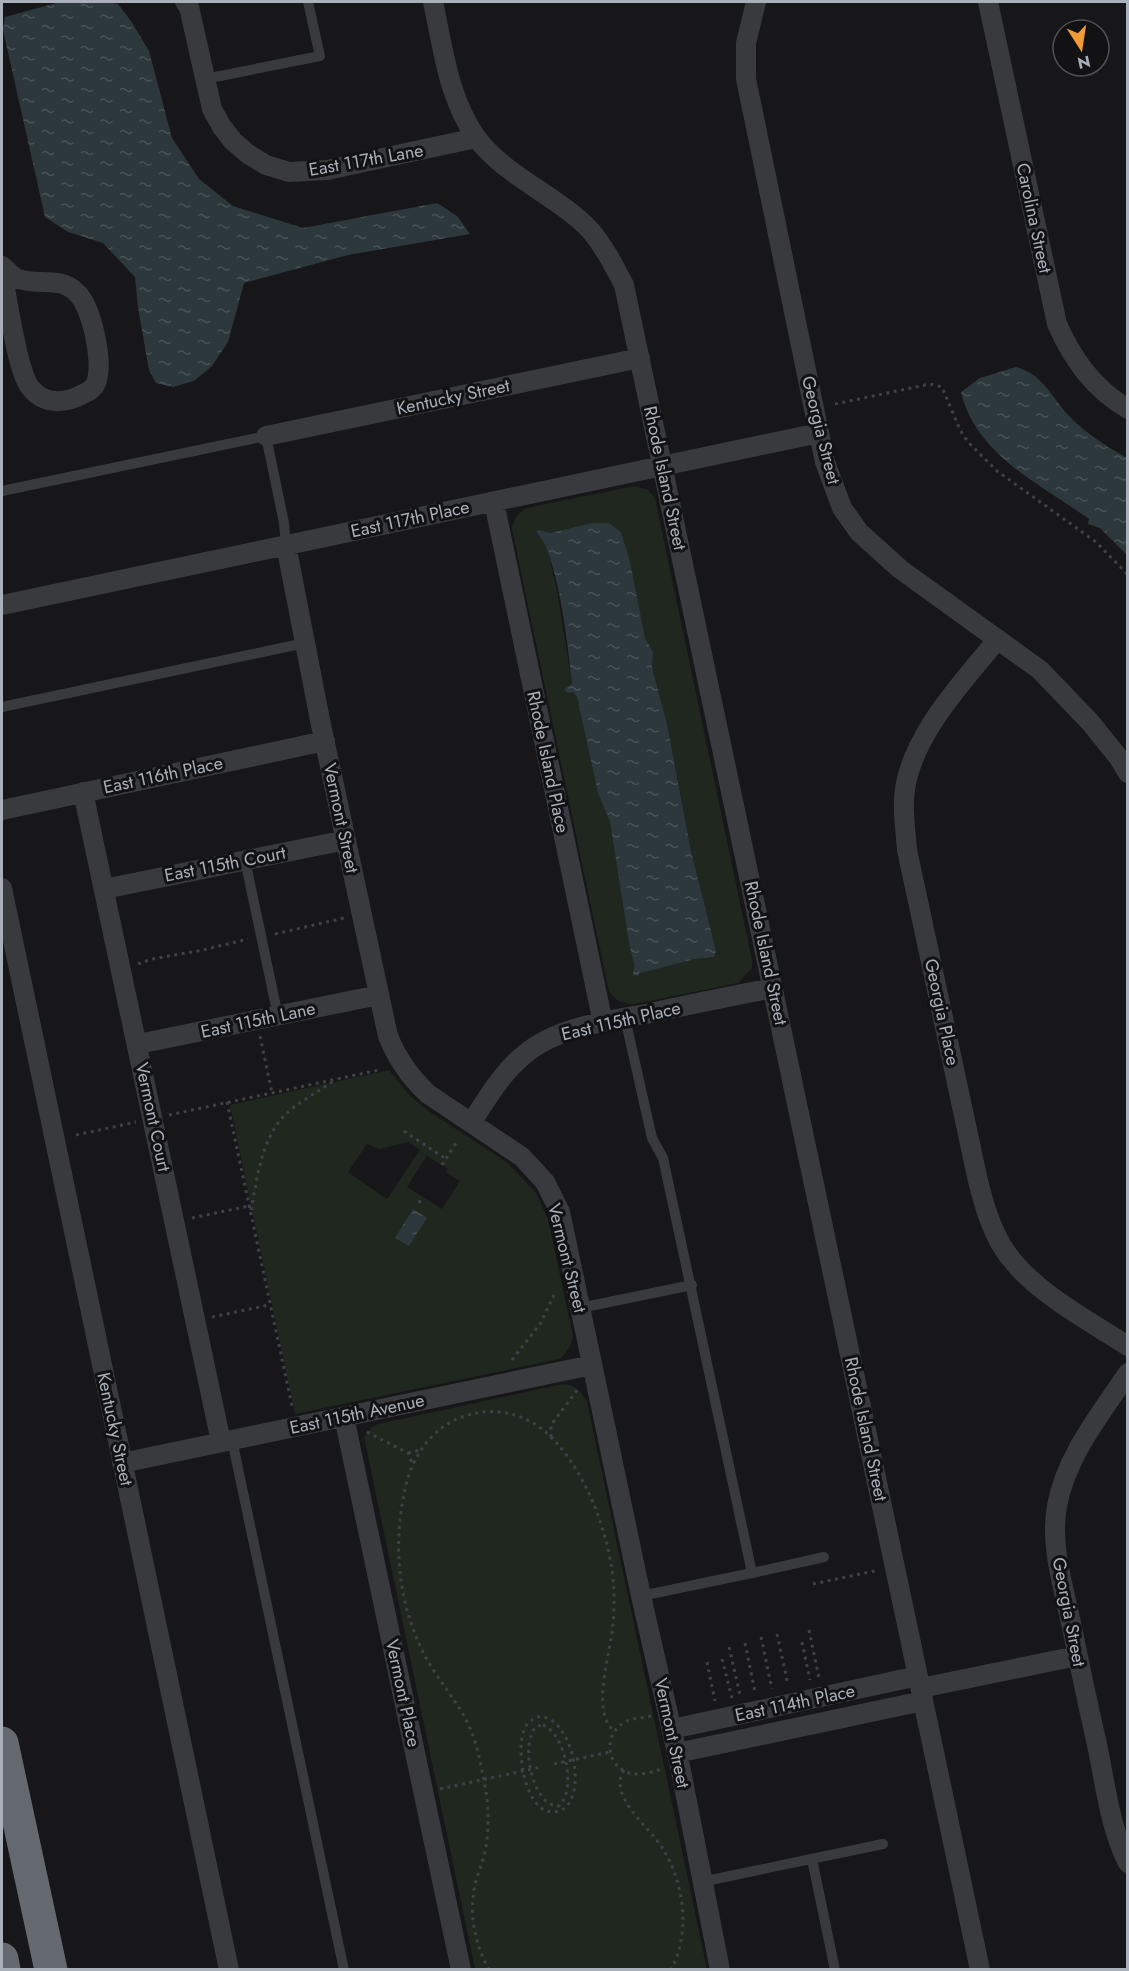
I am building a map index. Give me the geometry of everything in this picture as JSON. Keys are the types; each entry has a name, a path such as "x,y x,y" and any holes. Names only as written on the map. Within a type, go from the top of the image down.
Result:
{"highway":[{"path":"2,1743 51,1970"},
{"path":"2,1959 4,1970"}],"street":[{"name":"East 117th Lane","path":"185,2 189,8 212,109 233,141 266,165 289,172 327,170 476,138"},
{"name":"Rhode Island Street","path":"434,2 454,95 460,111 476,138 508,168 590,230 604,248 624,285 980,1970"},
{"name":"Georgia Street","path":"756,2 746,43 746,79 819,433 842,508 859,532 900,569 1040,670 1090,722 1128,773"},
{"name":"Carolina Street","path":"988,2 1058,324 1066,343 1082,369 1106,395 1128,409"},
{"path":"2,266 15,277 31,282 51,281 67,285 77,293 86,306 99,360 96,385 86,393 70,401 50,401 29,387 11,361 2,272"},
{"name":"Kentucky Street","path":"266,436 640,358"},
{"name":"East 117th Place","path":"2,605 819,433"},
{"name":"Rhode Island Place","path":"494,502 603,1023"},
{"name":"Vermont Street","path":"286,545 388,1036 404,1068 428,1094 522,1157 545,1182 560,1212 641,1596 672,1729 720,1970"},
{"name":"Georgia Place","path":"998,640 965,679 925,734 908,778 904,799 907,850 978,1182 992,1227 1015,1264 1038,1286 1128,1346"},
{"name":"East 116th Place","path":"2,810 325,741"},
{"name":"Vermont Court","path":"83,792 196,1320 226,1441"},
{"name":"East 115th Court","path":"104,889 346,840"},
{"name":"Kentucky Street","path":"2,888 229,1970"},
{"name":"East 115th Place","path":"471,1122 505,1073 525,1054 545,1041 568,1031 773,988"},
{"name":"East 115th Lane","path":"138,1044 379,995"},
{"name":"East 115th Avenue","path":"122,1463 592,1365"},
{"name":"Georgia Street","path":"1128,1373 1074,1457 1065,1475 1057,1507 1057,1552 1077,1656 1117,1836 1128,1863"},
{"name":"Vermont Place","path":"344,1417 461,1970"},
{"name":"East 114th Place","path":"672,1729 921,1688 1077,1656"},
{"name":"East 114th Place","path":"677,1753 921,1688"}],"lane":[{"path":"205,79 320,56 308,2"},
{"path":"2,491 266,436 284,523 286,545"},
{"path":"2,707 305,643"},
{"path":"245,860 278,1016"},
{"path":"625,1018 652,1138 663,1158 752,1573"},
{"path":"580,1308 692,1286"},
{"path":"226,1441 344,1970"},
{"path":"641,1596 824,1557"},
{"path":"701,1882 883,1844"},
{"path":"812,1859 835,1970"}],"path":[{"path":"835,404 930,384 942,387 960,430 968,442 997,471 1096,542 1128,575"},
{"path":"121,967 326,923 335,919 363,917"},
{"path":"256,1020 272,1093"},
{"path":"76,1135 379,1070"},
{"path":"250,1212 261,1161 275,1127 290,1111 334,1080"},
{"path":"227,1102 292,1406"},
{"path":"405,1131 446,1159"},
{"path":"442,1165 458,1140"},
{"path":"418,1203 422,1197"},
{"path":"175,1222 249,1206"},
{"path":"512,1360 535,1331 555,1293"},
{"path":"196,1320 269,1305"},
{"path":"538,1427 544,1428 551,1425 579,1388"},
{"path":"489,1970 474,1932 472,1905 488,1832 489,1814 484,1780 471,1730 424,1653 406,1610 398,1545 402,1508 413,1465 426,1441 449,1422 471,1413 497,1411 526,1419 552,1438 582,1481 599,1517 609,1552 613,1578 613,1624 603,1695 607,1722 614,1731"},
{"path":"551,1425 552,1438"},
{"path":"368,1432 408,1453 413,1465"},
{"path":"408,1453 420,1450"},
{"path":"813,1584 895,1567"},
{"path":"810,1630 819,1678"},
{"path":"777,1634 788,1685"},
{"path":"761,1637 772,1689"},
{"path":"802,1642 810,1680"},
{"path":"745,1643 755,1692"},
{"path":"729,1647 740,1695"},
{"path":"805,1654 813,1652"},
{"path":"722,1659 732,1698"},
{"path":"707,1662 715,1701"},
{"path":"653,1716 627,1721 614,1731 610,1752 613,1759 624,1770 636,1774 664,1769"},
{"path":"546,1717 555,1721 565,1735 573,1760 574,1794 569,1805 562,1811 554,1812 542,1808 535,1801 520,1757 524,1729 531,1720 546,1717"},
{"path":"537,1725 548,1726 554,1733 566,1762 566,1792 562,1804 559,1806 548,1804 539,1792 531,1769 529,1753 531,1733 537,1725"},
{"path":"554,1764 610,1752"},
{"path":"424,1792 541,1767"},
{"path":"624,1770 620,1779 626,1802 657,1840 678,1881 683,1924 671,1970"}],"shaded area":[{"path":"634,486 648,490 655,498 752,960 752,968 738,983 634,1004 620,1001 609,992 512,529 516,517 527,508","holes":["592,523 609,523 621,532 645,638 653,652 652,667 667,724 691,851 716,951 714,957 695,959 633,974 634,965 610,822 598,793 577,697 573,692 564,689 572,684 557,590 546,544 537,532 540,530 550,533"]},
{"path":"389,1070 410,1096 430,1112 508,1163 536,1193 548,1219 573,1336 566,1352 559,1359 295,1414 230,1105","holes":["408,1142 420,1150 387,1199 348,1172 367,1144 379,1149","427,1156 448,1169 446,1172 460,1181 442,1209 407,1187"]},
{"path":"563,1384 578,1389 587,1402 707,1969 475,1969 364,1437 371,1428 378,1424"}],"water":[{"path":"60,2 118,4 149,51 172,138 199,179 233,206 303,228 437,203 457,216 470,234 348,255 244,283 228,342 212,366 194,381 173,387 156,383 149,370 135,277 103,243 68,232 45,217 3,30 5,17"},
{"path":"1016,367 1025,370 1040,381 1083,429 1127,458 1127,555 1100,528 1088,524 1089,519 1012,466 980,434 961,392 980,378"},
{"path":"592,523 609,523 621,532 630,562 645,638 653,652 652,667 667,724 691,851 716,951 714,957 695,959 640,973 638,976 633,975 634,965 610,822 598,793 577,697 573,692 568,693 564,689 572,684 556,580 545,545 536,531 550,533"},
{"path":"413,1209 427,1218 409,1246 395,1238"}]}
